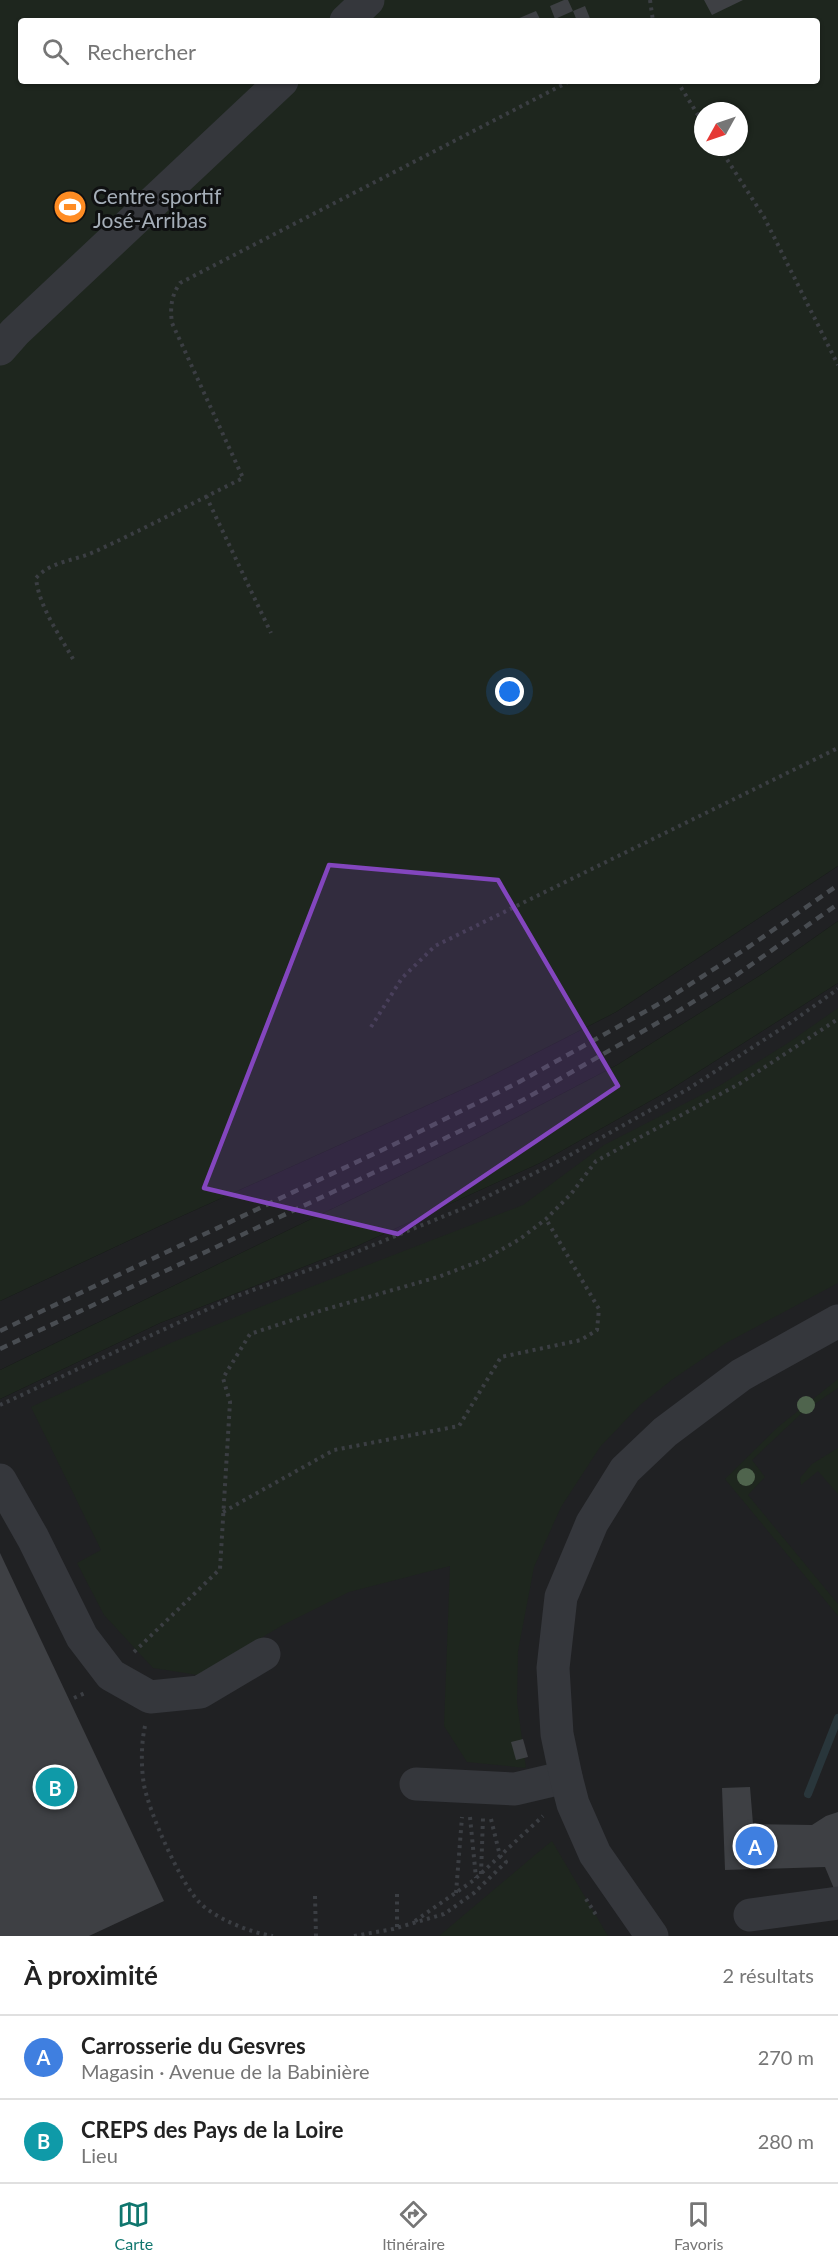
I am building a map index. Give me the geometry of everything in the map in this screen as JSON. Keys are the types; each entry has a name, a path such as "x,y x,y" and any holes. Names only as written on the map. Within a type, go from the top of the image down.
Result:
{"street":[{"path":"349,18 368,0"},
{"path":"0,349 15,332 279,84"},
{"path":"652,1936 596,1854 573,1804 557,1734 553,1668 561,1598 592,1524 625,1470 665,1432 741,1375 838,1322"},
{"path":"0,1480 33,1538 82,1637 111,1675 150,1697 200,1692 264,1654"},
{"path":"416,1784 515,1789 566,1777"},
{"path":"750,1915 838,1903"}],"path":[{"path":"650,0 653,18"},
{"path":"73,659 44,604 36,578 51,566 91,553 243,478 172,323 170,308 173,295 180,283 564,84"},
{"path":"679,84 694,108"},
{"path":"725,156 764,217 838,365"},
{"path":"206,496 271,633"},
{"path":"371,1027 402,978 435,946 838,748"},
{"path":"0,1405 234,1297 344,1257 442,1217 534,1174 688,1089 838,989"},
{"path":"74,1698 99,1687 220,1569 230,1402 223,1378 250,1334 438,1277 483,1260 520,1239 546,1219 571,1194 596,1161 739,1084 838,1019"},
{"path":"223,1512 334,1450 459,1426 501,1358 581,1340 597,1330 599,1309 546,1219"},
{"path":"150,1697 142,1738 144,1786 160,1830 180,1874 199,1902 227,1921 273,1936"},
{"path":"456,1893 463,1813 469,1814 476,1878"},
{"path":"354,1936 397,1928 444,1914 474,1893 506,1862 500,1856 490,1816 483,1817 481,1874"},
{"path":"412,1923 481,1874 541,1817"},
{"path":"397,1894 397,1928"},
{"path":"315,1896 316,1936"}],"highlighted area":[{"path":"329,865 498,880 618,1086 398,1234 204,1188"}],"shaded area":[{"path":"0,0 372,0 352,18 18,18 18,84 820,84 820,18 356,18 377,0 838,0 838,866 616,1012 481,1081 0,1301"},
{"path":"838,866 838,921 767,971 617,1065 470,1142 0,1370 0,1301 481,1081 616,1012"},
{"path":"838,921 838,983 668,1091 540,1163 357,1246 160,1323 0,1399 0,1370 470,1142 617,1065 767,971"},
{"path":"838,983 838,1936 0,1936 0,1399 160,1323 357,1246 540,1163 668,1091"},
{"path":"838,1008 838,1283 726,1343 640,1405 600,1447 561,1507 534,1567 518,1651 517,1702 526,1768 467,1762 444,1726 450,1566 349,1592 283,1625 198,1675 153,1668 104,1615 77,1563 101,1550 31,1407 173,1342 523,1205 604,1145 719,1086 788,1043"},
{"path":"838,1379 838,1388 803,1412 752,1460 765,1477 748,1495 838,1604 838,1616 725,1479 778,1427"},
{"path":"838,1448 838,1494 818,1471 801,1485 800,1478 812,1464"},
{"path":"552,1841 608,1936 439,1936 536,1854"}],"building":[{"path":"568,0 573,11 555,18 550,6"},
{"path":"704,0 743,0 712,15"},
{"path":"585,6 590,18 576,18 573,11"},
{"path":"536,11 540,18 519,18"},
{"path":"0,1553 164,1901 89,1936 0,1936"},
{"path":"523,1739 528,1757 516,1760 511,1742"},
{"path":"750,1787 753,1824 812,1825 838,1812 838,1890 835,1891 825,1867 725,1870 722,1788"}],"waterway":[{"path":"808,1794 838,1718"}],"railway":[{"path":"0,1331 401,1141 519,1082 664,1001 750,946 838,885"},
{"path":"0,1349 523,1100 735,976 838,904"}],"place":[{"name":"Centre sportif José-Arribas","path":"70,207"},
{"name":"CREPS des Pays de la Loire","path":"55,1787"},
{"name":"Carrosserie du Gesvres","path":"755,1846"}]}
